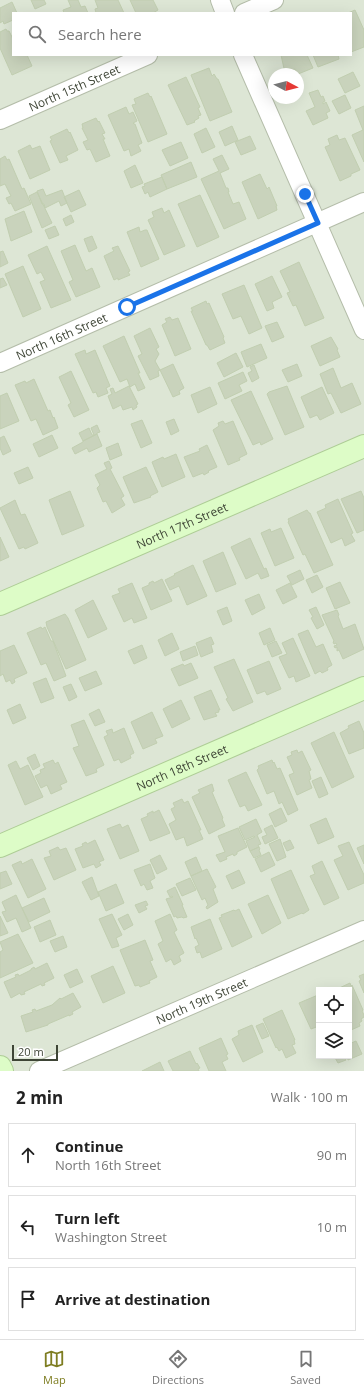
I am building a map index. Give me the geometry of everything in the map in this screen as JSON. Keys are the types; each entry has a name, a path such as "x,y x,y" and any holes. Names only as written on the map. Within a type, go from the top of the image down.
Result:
{"main road":[{"name":"North 17th Street","path":"0,604 364,446"},
{"name":"North 18th Street","path":"0,846 364,688"},
{"path":"0,1067 2,1071"}],"street":[{"path":"220,0 225,12"},
{"path":"246,12 274,0"},
{"name":"North 15th Street","path":"0,120 146,56"},
{"path":"243,56 364,330"},
{"name":"North 16th Street","path":"0,363 364,202"},
{"name":"North 19th Street","path":"39,1071 364,930"}],"shaded area":[{"path":"0,0 364,0 364,1071 0,1071"}],"building":[{"path":"31,0 44,0 46,4 35,9"},
{"path":"68,0 78,0 81,7 85,6 88,12 64,12 63,10 71,7"},
{"path":"95,0 118,0 124,12 96,12 95,9 98,8"},
{"path":"130,0 153,0 158,10 155,12 136,12"},
{"path":"12,2 17,12 12,12 12,20 4,24 3,21 0,23 0,8"},
{"path":"355,10 364,30 364,47 352,52 352,12 350,12"},
{"path":"6,29 12,37 12,56 27,56 32,66 12,75 0,48 0,32"},
{"path":"281,56 307,56 313,68 304,72 304,68 284,68"},
{"path":"313,56 338,56 339,59 318,67"},
{"path":"209,68 212,76 214,74 218,79 232,112 210,121 191,75"},
{"path":"353,72 360,86 345,93 338,79"},
{"path":"186,77 200,107 198,108 201,115 198,116 199,118 194,121 195,122 187,125 168,85"},
{"path":"318,90 321,97 323,96 325,101 323,104 326,102 330,111 326,113 328,118 313,125 306,111 315,107 309,93"},
{"path":"148,93 150,97 151,96 167,134 148,142 132,105 136,104 134,99"},
{"path":"345,95 351,108 339,114 332,101"},
{"path":"364,106 364,162 352,135 363,130 355,110"},
{"path":"126,107 129,114 133,112 137,121 133,123 135,124 142,143 138,145 141,151 131,156 129,149 124,151 108,115"},
{"path":"96,118 105,133 102,134 105,139 103,139 110,156 96,162 90,149 87,150 83,142 88,140 82,128 82,124"},
{"path":"232,126 238,140 225,146 219,132"},
{"path":"206,128 215,147 202,153 194,134"},
{"path":"67,129 69,133 70,132 78,150 66,156 68,160 60,163 50,141 52,140 50,137"},
{"path":"337,135 339,140 345,138 360,170 340,181 325,147 330,145 328,139"},
{"path":"250,136 256,149 241,155 235,142"},
{"path":"181,142 188,158 170,166 162,150"},
{"path":"30,145 32,149 40,146 50,170 30,179 18,151"},
{"path":"222,155 229,169 220,173 226,188 228,188 233,204 239,202 246,219 224,229 201,179 219,171 213,159"},
{"path":"5,156 7,160 9,159 22,189 24,188 31,204 15,211 11,203 9,204 6,198 11,196 5,184 0,186 0,159"},
{"path":"191,162 197,177 167,189 161,175"},
{"path":"135,165 143,183 131,188 124,171"},
{"path":"260,174 267,189 269,187 277,206 277,210 258,219 242,182"},
{"path":"162,177 167,189 150,197 148,192 145,194 142,187 145,186 144,184"},
{"path":"43,189 46,196 62,190 67,203 61,206 59,201 45,208 37,191"},
{"path":"79,190 86,205 71,212 64,197"},
{"path":"37,192 52,223 42,228 29,196"},
{"path":"200,195 219,237 197,247 178,204"},
{"path":"162,208 164,213 169,210 185,246 164,255 148,220 154,217 152,212"},
{"path":"24,211 32,232 11,241 5,219"},
{"path":"71,215 74,222 66,226 63,219"},
{"path":"55,226 59,235 49,239 45,230"},
{"path":"139,227 140,232 147,230 159,259 141,267 127,232"},
{"path":"92,236 97,248 89,252 84,239"},
{"path":"75,245 86,271 92,268 100,287 76,297 69,282 73,280 61,251"},
{"path":"47,246 71,300 51,308 40,282 45,280 41,272 37,274 28,255"},
{"path":"118,246 130,271 128,272 130,275 114,280 104,256 114,251 112,248"},
{"path":"3,251 8,263 0,267 0,252"},
{"path":"299,262 324,318 305,326 296,305 293,306 287,293 290,292 280,271"},
{"path":"23,266 41,309 23,317 5,274"},
{"path":"272,276 282,297 272,302 274,308 267,311 255,284"},
{"path":"3,278 7,285 0,288 0,279"},
{"path":"244,285 262,328 249,334 241,316 233,319 222,294"},
{"path":"206,301 207,304 209,303 224,337 225,343 210,350 206,345 191,311 193,311 191,308"},
{"path":"170,317 172,320 178,318 191,349 175,356 162,325 167,322 165,319"},
{"path":"277,322 284,337 272,342 265,326"},
{"path":"150,328 159,347 156,349 159,354 155,361 160,370 158,371 159,376 150,380 138,356 142,354 134,336"},
{"path":"124,336 145,388 138,391 135,384 130,387 127,379 120,382 103,346"},
{"path":"331,337 338,349 337,350 340,357 320,366 311,346"},
{"path":"261,344 267,358 247,367 241,352"},
{"path":"85,350 86,354 95,350 110,386 106,388 108,393 98,397 96,392 93,393 75,354"},
{"path":"236,353 243,367 224,377 217,363"},
{"path":"173,364 184,388 179,391 180,394 173,397 160,370"},
{"path":"297,364 302,376 288,382 282,370"},
{"path":"254,365 259,378 252,382 248,373 252,371 250,367"},
{"path":"333,368 341,388 352,383 361,404 341,413 331,393 328,394 320,374"},
{"path":"71,371 89,410 74,417 68,405 71,403 59,377"},
{"path":"243,372 247,381 239,385 242,391 225,399 218,383"},
{"path":"34,379 48,411 50,410 58,428 43,435 36,419 31,421 15,385 25,381 26,383"},
{"path":"129,386 138,404 136,405 137,407 133,410 132,407 123,410 121,405 113,409 108,396 112,394 110,389 113,388 115,393"},
{"path":"287,386 304,427 285,435 267,394"},
{"path":"210,387 217,404 198,413 191,395"},
{"path":"322,387 334,413 320,420 317,415 310,418 301,397"},
{"path":"251,391 273,439 261,445 260,442 253,445 231,400"},
{"path":"7,393 19,421 0,429 0,396"},
{"path":"174,419 179,431 171,435 166,422"},
{"path":"142,420 152,443 141,448 131,424"},
{"path":"223,421 225,424 233,421 247,454 239,458 240,460 228,465 213,430 219,426 218,423"},
{"path":"97,425 100,432 83,441 79,433 89,428 92,435 94,435 91,428"},
{"path":"97,434 102,446 89,452 87,448 75,454 72,448"},
{"path":"52,435 58,448 39,457 33,444"},
{"path":"4,436 11,451 3,455 0,448 0,438"},
{"path":"118,443 122,455 110,460 106,448"},
{"path":"207,445 217,467 208,471 209,472 204,475 203,473 193,477 184,457 200,451 199,449"},
{"path":"176,454 185,477 162,487 152,462 163,457 164,459"},
{"path":"109,461 112,468 110,469 124,496 121,498 125,505 112,513 106,501 103,502 97,488 100,485 95,475 107,469 104,463"},
{"path":"28,467 33,478 19,484 14,473"},
{"path":"146,467 158,492 150,496 151,497 134,503 123,477"},
{"path":"70,491 84,526 62,535 49,500"},
{"path":"361,491 364,498 364,530 357,533 341,499"},
{"path":"338,499 355,541 345,546 342,538 331,543 317,512 326,508 325,505"},
{"path":"15,500 21,515 25,514 38,543 25,549 24,547 19,549 0,508"},
{"path":"307,510 310,513 333,565 314,573 305,554 303,555 288,522 288,519"},
{"path":"281,528 294,558 275,566 261,533 270,529 271,532"},
{"path":"0,537 9,557 0,561"},
{"path":"250,538 264,569 266,568 269,576 261,579 258,573 246,579 231,547"},
{"path":"223,552 236,584 216,592 203,561"},
{"path":"193,565 207,596 187,605 179,586 170,590 165,580"},
{"path":"300,570 304,579 292,585 287,576"},
{"path":"317,575 323,587 312,593 306,580"},
{"path":"162,579 172,601 151,610 142,588 149,585 149,583 153,581 154,583"},
{"path":"340,582 350,603 335,609 326,588"},
{"path":"132,583 147,618 134,623 132,618 124,622 112,596 120,593 118,589"},
{"path":"290,583 297,597 283,604 276,590"},
{"path":"259,594 265,608 252,615 245,600"},
{"path":"93,600 107,629 88,638 75,610"},
{"path":"227,607 232,621 223,625 217,611"},
{"path":"316,607 324,625 317,629 311,618 313,617 309,610"},
{"path":"337,610 343,629 355,624 364,649 343,659 339,650 337,651 337,647 335,648 334,646 337,645 333,642 334,641 322,615"},
{"path":"65,614 86,660 66,669 46,622"},
{"path":"41,627 42,629 45,627 51,641 53,641 66,676 54,681 46,663 41,665 27,633"},
{"path":"270,628 275,640 264,645 259,633"},
{"path":"308,630 316,647 323,644 332,665 327,668 328,670 322,673 320,671 315,674 298,634"},
{"path":"172,633 179,649 165,656 158,640"},
{"path":"211,637 214,644 211,645 213,652 201,657 196,643"},
{"path":"293,638 310,676 296,682 294,676 289,678 279,657 287,654 282,643"},
{"path":"276,641 282,653 272,657 267,645"},
{"path":"14,645 27,673 14,679 15,682 12,684 10,680 6,682 3,674 0,676 0,651"},
{"path":"142,645 147,658 134,664 128,651"},
{"path":"195,646 198,655 183,661 180,652"},
{"path":"234,659 253,702 233,711 226,699 228,698 214,667"},
{"path":"269,661 281,689 267,695 265,691 257,694 247,670"},
{"path":"191,663 198,678 179,686 171,669 183,664 184,666"},
{"path":"96,671 102,684 85,691 79,678"},
{"path":"46,678 54,698 41,703 33,683"},
{"path":"71,684 77,697 69,701 63,687"},
{"path":"211,690 220,710 218,710 219,712 215,713 217,716 204,720 194,697"},
{"path":"181,700 190,719 172,728 163,709"},
{"path":"20,704 26,718 13,724 7,710"},
{"path":"99,709 105,722 95,726 89,714"},
{"path":"152,712 163,736 155,739 157,743 143,749 131,722"},
{"path":"84,720 104,765 96,769 97,772 86,776 73,748 79,746 71,725"},
{"path":"359,721 364,733 364,748 349,754 340,733 349,728 348,726"},
{"path":"124,728 134,753 130,755 131,758 121,763 119,759 114,761 104,737 108,735 106,731 112,729 113,733"},
{"path":"334,732 354,777 332,788 311,743"},
{"path":"297,750 298,753 302,751 311,770 309,771 311,779 309,780 312,788 297,795 289,775 294,773 287,757 292,755 291,752"},
{"path":"35,754 40,766 33,770 27,758"},
{"path":"53,760 55,764 58,762 67,782 60,785 62,789 51,794 47,785 41,788 35,776 41,773 40,770 45,768 43,764"},
{"path":"272,760 277,769 280,768 298,810 288,815 282,802 279,804 274,791 267,794 257,770 259,768 258,766"},
{"path":"16,761 20,769 28,765 43,797 25,805 8,765"},
{"path":"246,772 262,805 248,811 245,805 240,807 228,780"},
{"path":"321,777 328,794 319,798 312,781"},
{"path":"212,784 214,791 212,792 225,826 209,834 192,797 200,793 198,790"},
{"path":"182,799 184,803 188,801 201,830 199,830 203,839 187,846 184,837 176,840 169,824 176,820 171,809 175,807 173,803"},
{"path":"281,808 287,821 275,827 269,814"},
{"path":"159,810 170,833 150,841 141,819 148,816 147,814 153,811 153,813"},
{"path":"326,818 334,837 318,844 310,825"},
{"path":"256,819 262,832 257,835 261,844 258,845 259,847 250,851 246,841 255,837 254,836 245,840 239,827"},
{"path":"120,824 122,828 128,825 139,851 120,859 107,829"},
{"path":"272,825 278,838 265,844 262,837 267,835 264,829"},
{"path":"238,828 247,847 237,852 234,856 233,854 226,857 227,859 220,862 216,855 225,852 218,836"},
{"path":"280,839 286,857 277,861 269,844"},
{"path":"95,840 104,860 99,862 101,865 96,868 94,864 83,868 75,849 83,846 82,844 86,842 87,844"},
{"path":"290,840 294,848 287,851 283,843"},
{"path":"349,842 364,875 364,883 348,890 334,860 343,856 338,846"},
{"path":"364,845 364,864 357,848"},
{"path":"58,847 60,850 66,848 76,870 54,880 44,858 51,856 49,851"},
{"path":"259,847 261,855 254,858 250,851"},
{"path":"269,852 275,865 261,872 255,859"},
{"path":"160,855 167,869 157,874 150,860"},
{"path":"196,857 202,871 191,876 185,862"},
{"path":"32,859 46,889 28,898 12,865 21,861 22,864"},
{"path":"322,861 339,898 324,905 310,876 315,874 312,866"},
{"path":"150,864 155,878 150,881 153,888 147,890 144,884 141,886 134,870"},
{"path":"207,869 216,887 213,889 218,902 207,909 206,907 208,905 205,898 202,900 191,876"},
{"path":"239,870 245,883 232,889 226,876"},
{"path":"291,870 309,910 303,914 302,913 288,919 271,879"},
{"path":"6,871 12,884 0,889 0,873"},
{"path":"92,877 99,896 91,900 82,882"},
{"path":"190,878 196,890 182,896 176,884"},
{"path":"116,884 124,903 106,911 98,892"},
{"path":"175,887 187,917 174,917 166,899 173,897 170,897 167,891"},
{"path":"16,895 31,928 22,932 16,918 7,922 2,912 6,911 2,902"},
{"path":"268,895 281,923 262,934 248,904"},
{"path":"44,898 50,912 29,922 22,908"},
{"path":"146,901 148,905 145,906 147,909 139,913 135,905"},
{"path":"239,909 252,937 232,947 219,918 222,917 221,915"},
{"path":"112,914 122,935 116,938 119,946 112,948 99,919"},
{"path":"128,914 133,925 124,930 118,919"},
{"path":"170,914 177,930 174,932 184,953 179,956 181,961 174,965 171,959 166,962 158,944 163,941 155,921"},
{"path":"0,916 8,933 0,936"},
{"path":"210,919 222,949 202,958 200,952 197,953 195,947 199,945 196,938 195,939 191,927"},
{"path":"50,920 56,935 40,942 34,927"},
{"path":"18,934 33,963 0,978 0,952 3,950 0,942"},
{"path":"63,936 67,947 55,952 50,941"},
{"path":"145,940 153,960 150,961 157,977 149,981 150,983 140,987 139,985 135,986 120,950"},
{"path":"47,963 54,978 44,983 45,985 42,986 41,984 24,992 25,994 21,995 20,993 11,998 4,982 16,977 15,975 18,974 19,976 34,967 35,969"},
{"path":"113,966 125,993 103,1003 91,976"},
{"path":"77,969 83,982 70,988 64,975"},
{"path":"364,974 364,993 359,981 361,980 359,976"},
{"path":"350,983 351,986 352,985 363,1010 364,1017 359,1023 360,1026 352,1030 352,987 341,987"},
{"path":"73,993 81,1007 72,1012 73,1014 48,1025 26,1032 21,1016 33,1012 32,1010 35,1009 36,1011 52,1005 60,998 61,999"},
{"path":"316,996 316,1027 311,1029 299,1003"},
{"path":"282,1010 295,1040 295,1044 292,1045 296,1053 286,1058 282,1049 279,1051 277,1047 276,1048 263,1019"},
{"path":"263,1023 269,1036 262,1039 256,1026"},
{"path":"252,1025 263,1052 243,1062 232,1039 239,1035 238,1031"},
{"path":"221,1038 228,1054 226,1055 228,1059 222,1062 226,1071 209,1071 199,1048"},
{"path":"356,1041 362,1054 352,1058 352,1043"},
{"path":"190,1051 196,1064 197,1063 200,1068 198,1069 199,1071 173,1071 168,1061"},
{"path":"336,1059 346,1060 338,1063"},
{"path":"160,1062 164,1071 142,1071"}],"route":[{"path":"127,307 318,223 305,194"}]}
